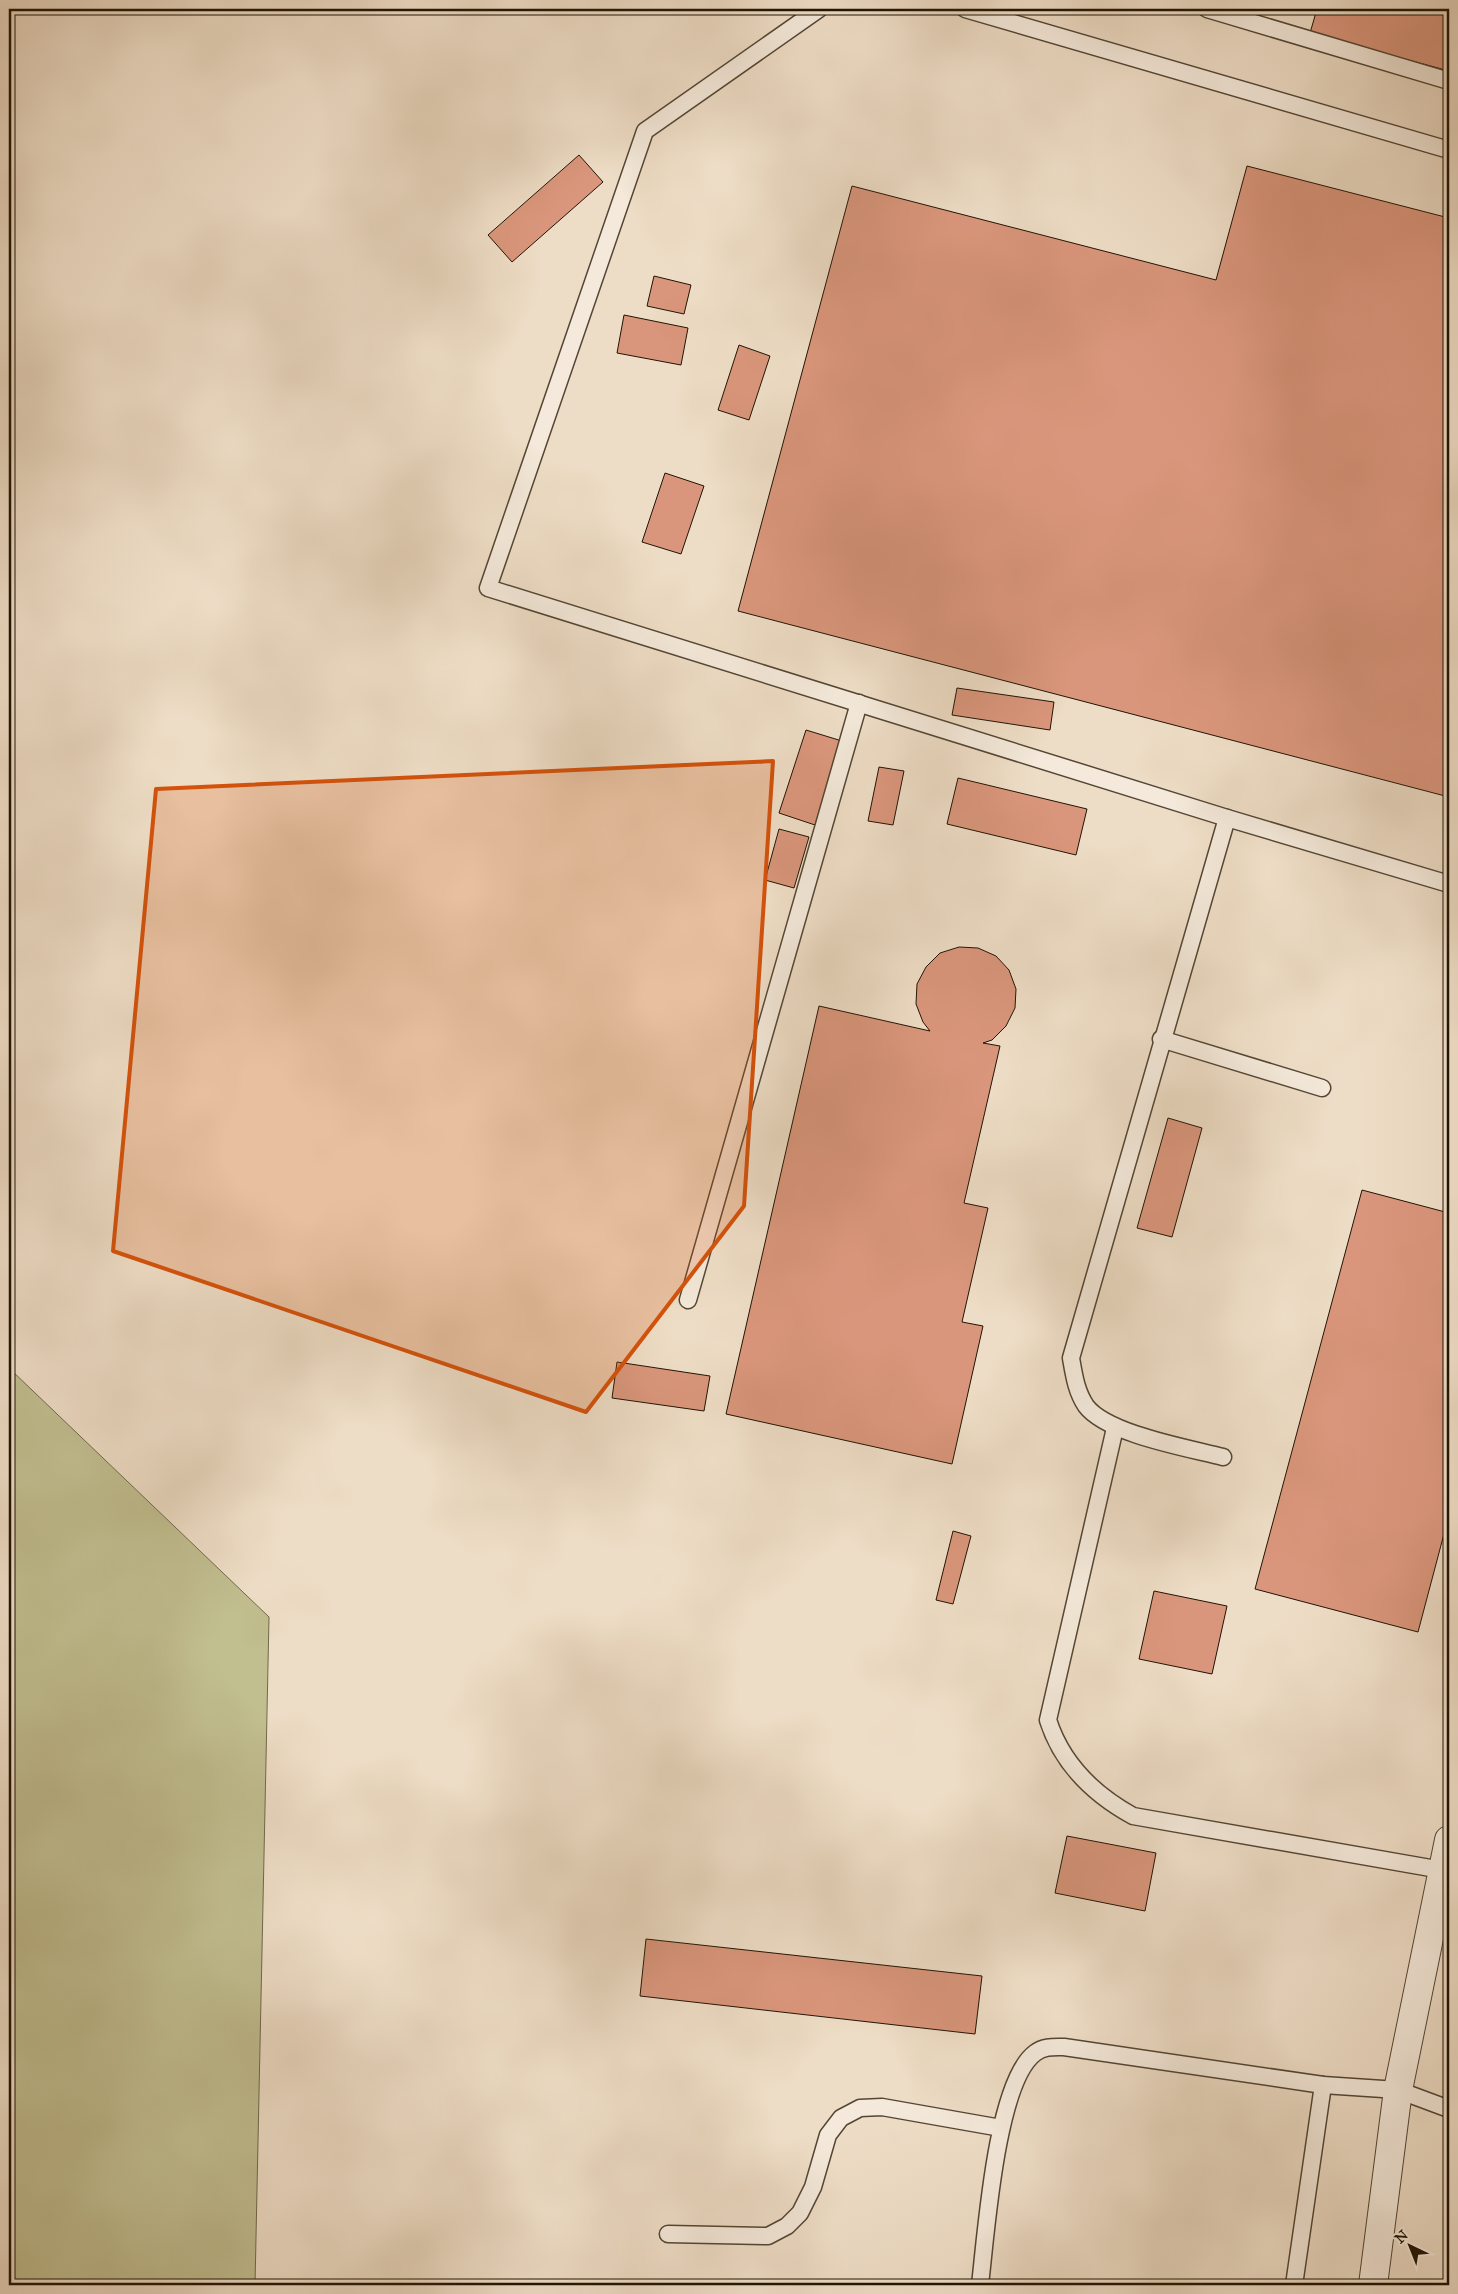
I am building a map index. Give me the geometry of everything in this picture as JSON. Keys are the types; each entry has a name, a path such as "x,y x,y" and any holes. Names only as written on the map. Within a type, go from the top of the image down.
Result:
{"street":[{"path":"1373,2285 1398,2090 1449,1840"}],"lane":[{"path":"819,9 644,131 488,588 1227,818 1449,884"},
{"path":"964,9 1449,150"},
{"path":"1207,9 1449,81"},
{"path":"688,1300 859,703"},
{"path":"1223,1457 1116,1428 1087,1407 1075,1384 1071,1358 1227,818"},
{"path":"1162,1040 1322,1088"},
{"path":"1116,1428 1048,1720 1055,1740 1068,1761 1108,1802 1133,1816 1442,1870"},
{"path":"980,2285 1001,2128 1015,2079 1034,2053 1046,2047 1064,2047 1324,2085 1398,2090 1449,2109"},
{"path":"1294,2285 1324,2085"},
{"path":"668,2234 768,2236 787,2226 800,2213 813,2187 828,2135 841,2118 860,2108 882,2107 1001,2128"}],"highlighted area":[{"path":"773,761 744,1206 586,1412 113,1251 156,789"}],"shaded area":[{"path":"9,1368 269,1617 255,2285 9,2285"}],"building":[{"path":"1317,9 1449,9 1449,71 1310,33"},
{"path":"579,155 603,182 512,262 488,235"},
{"path":"1247,166 1449,218 1449,797 738,611 852,186 1216,280"},
{"path":"654,276 691,285 684,314 647,306"},
{"path":"624,315 688,328 681,365 617,353"},
{"path":"739,345 770,356 749,420 718,410"},
{"path":"665,473 704,486 681,554 642,542"},
{"path":"957,688 1054,702 1050,730 952,715"},
{"path":"806,730 842,741 815,825 779,813"},
{"path":"879,767 904,771 893,825 868,821"},
{"path":"958,778 1087,809 1076,855 947,824"},
{"path":"779,829 809,837 794,888 765,880"},
{"path":"959,947 978,948 996,956 1009,970 1016,989 1015,1008 1006,1026 992,1040 983,1043 1000,1046 964,1203 988,1208 962,1322 983,1326 952,1464 726,1414 819,1006 930,1031 923,1022 916,1004 917,984 926,967 940,953"},
{"path":"1168,1118 1202,1128 1172,1237 1137,1228"},
{"path":"1362,1190 1449,1213 1449,1515 1418,1632 1255,1589"},
{"path":"617,1362 710,1376 704,1411 612,1398"},
{"path":"953,1531 971,1536 953,1604 936,1600"},
{"path":"1154,1591 1227,1606 1212,1674 1139,1659"},
{"path":"1067,1836 1156,1853 1145,1911 1055,1893"},
{"path":"646,1939 982,1976 975,2034 640,1996"}]}
